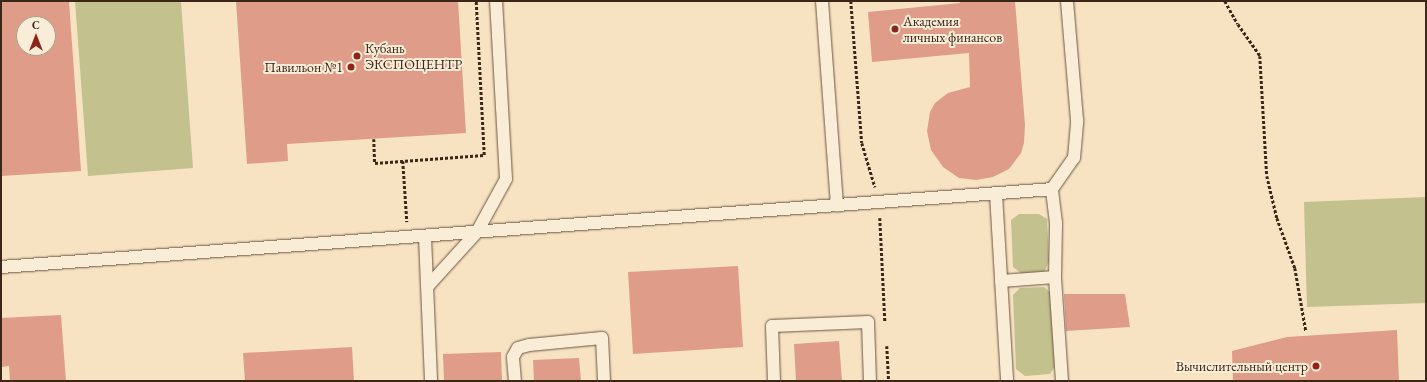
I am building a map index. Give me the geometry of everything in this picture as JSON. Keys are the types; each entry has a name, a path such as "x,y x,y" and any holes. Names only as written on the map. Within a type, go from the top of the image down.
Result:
{"lane":[{"path":"428,286 477,232 506,180 496,1"},
{"path":"822,1 838,205"},
{"path":"1062,381 1055,277 1056,223 1052,189 1074,158 1076,128 1067,1"},
{"path":"1,267 425,237 1052,189"},
{"path":"996,194 1007,381"},
{"path":"425,237 431,381"},
{"path":"1001,281 1055,277"},
{"path":"774,381 772,326 868,322 870,381"},
{"path":"515,381 514,356 518,348 529,345 602,338 604,381"}],"path":[{"path":"374,139 375,163 484,155 476,1"},
{"path":"1225,1 1260,56 1267,176 1277,218 1295,268 1306,331"}],"shaded area":[{"path":"75,1 181,1 193,168 88,176"},
{"path":"1426,197 1426,303 1307,307 1304,202"},
{"path":"1019,214 1039,214 1047,219 1049,261 1044,273 1021,273 1013,267 1011,220"},
{"path":"1044,287 1052,294 1057,364 1050,374 1025,376 1016,369 1013,295 1020,288"}],"building":[{"path":"1,1 69,1 81,171 1,176"},
{"name":"Павильон №1","path":"236,1 458,1 466,133 287,144 288,161 247,164"},
{"path":"959,1 1015,1 1025,125 1024,143 1021,153 1009,169 993,177 976,180 959,178 943,167 931,150 927,131 930,112 935,103 948,93 970,87 969,53 872,62 868,12 960,3"},
{"path":"738,266 743,347 633,354 628,272"},
{"path":"1064,294 1125,294 1130,327 1066,331"},
{"path":"61,315 66,381 10,381 9,366 1,367 1,318"},
{"name":"Вычислительный центр","path":"1397,330 1399,381 1233,381 1232,351 1287,337"},
{"path":"839,341 842,381 796,381 794,344"},
{"path":"352,347 354,381 245,381 243,353"},
{"path":"501,352 502,381 444,381 443,354"},
{"path":"579,358 581,381 534,381 533,360"}],"place":[{"name":"Академия личных финансов","path":"895,29"},
{"name":"Кубань ЭКСПОЦЕНТР","path":"357,56"},
{"name":"Павильон №1","path":"351,67"},
{"name":"Вычислительный центр","path":"1316,366"}]}
